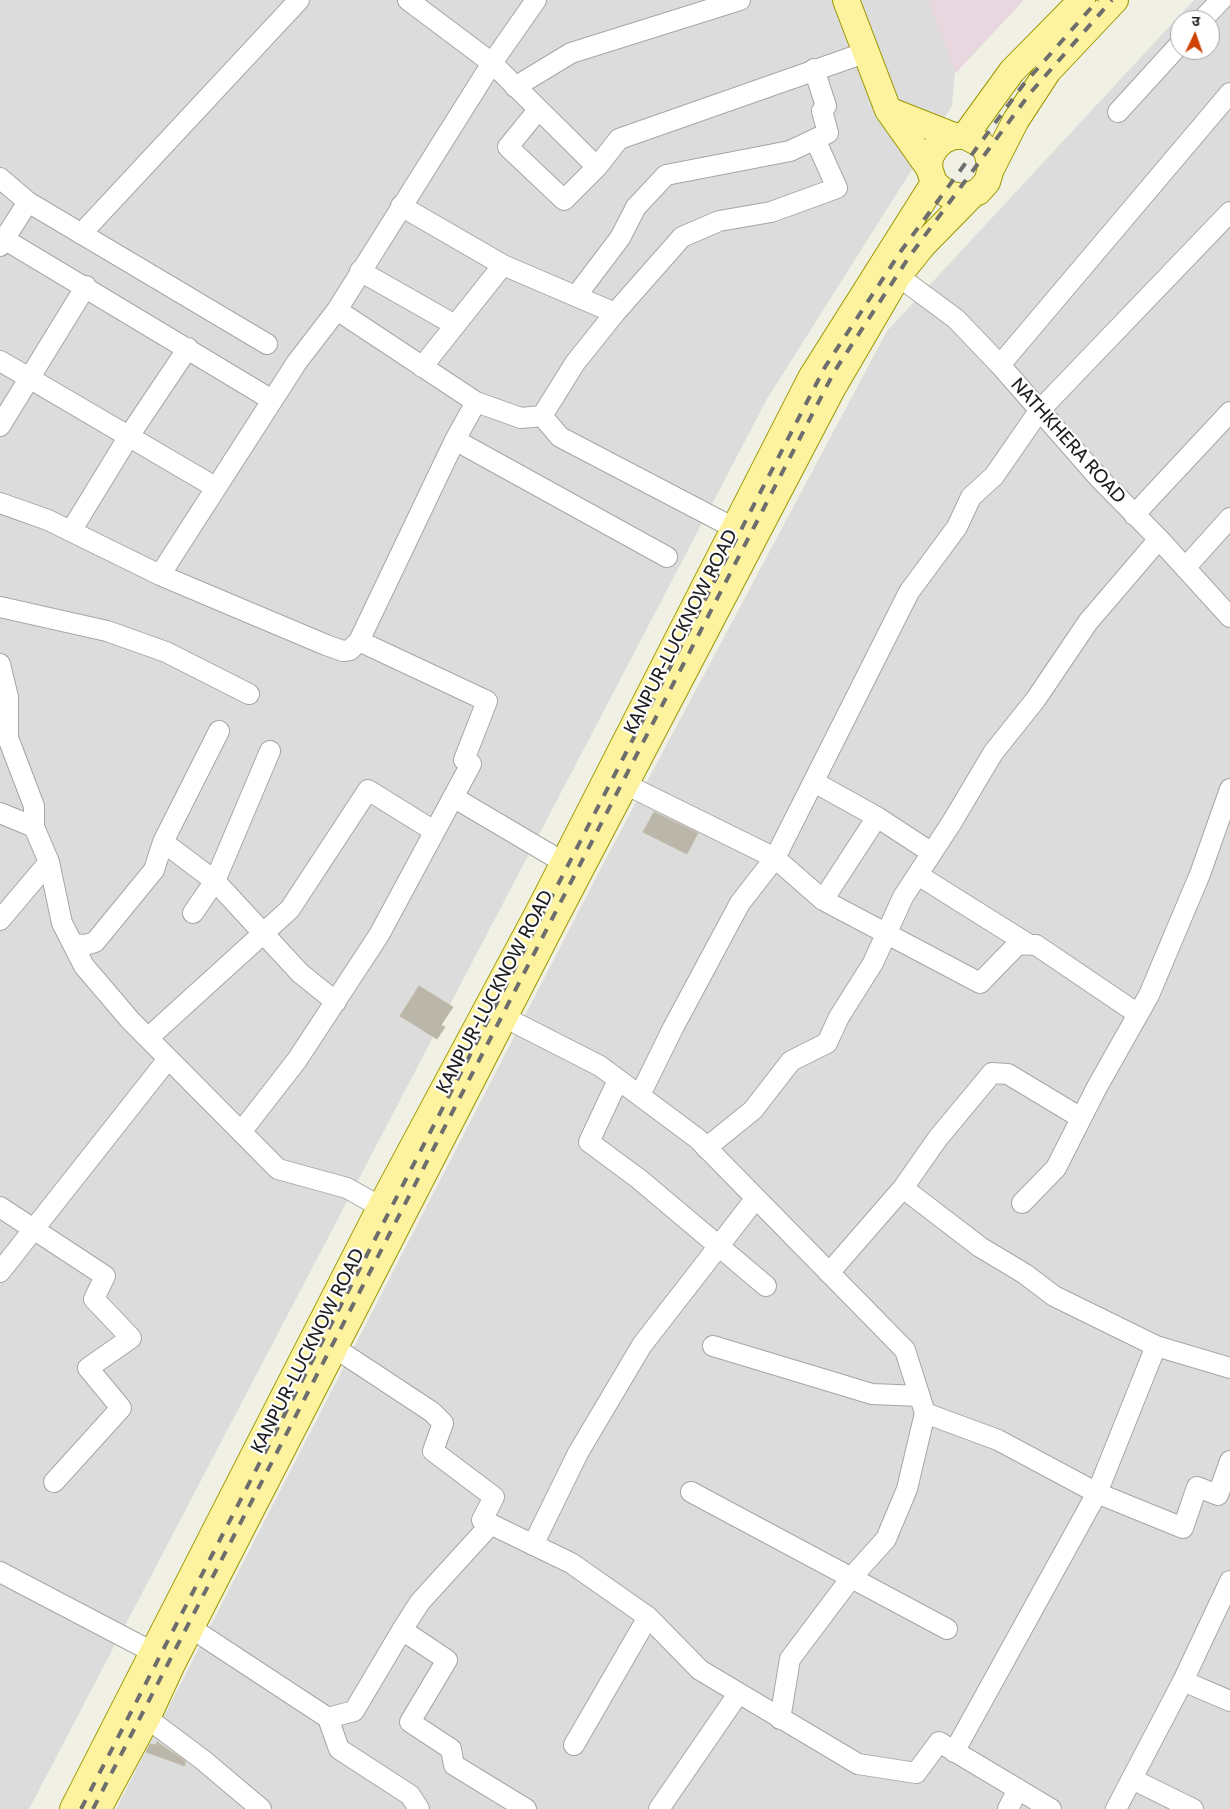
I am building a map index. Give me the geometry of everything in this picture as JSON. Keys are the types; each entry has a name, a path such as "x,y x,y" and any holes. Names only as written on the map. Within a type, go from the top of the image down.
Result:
{"main road":[{"path":"846,0 888,110 931,175 947,194 955,197 972,195 987,182 991,169 1016,120 1048,70 1115,0"},
{"path":"931,175 930,157 936,147 944,140 959,136 1012,71 1082,0"},
{"path":"888,110 981,144 987,151 991,169"},
{"name":"KANPUR-LUCKNOW ROAD","path":"98,1809 147,1718 163,1657 191,1628 335,1348 391,1213 504,1017 625,784 703,611 734,528 811,378 931,175"},
{"name":"KANPUR-LUCKNOW ROAD","path":"72,1809 163,1657 391,1213 563,862 703,611 898,276 923,246 972,195"}],"street":[{"path":"81,234 299,0"},
{"path":"408,0 492,63 597,167"},
{"path":"160,575 297,362 337,310 492,63 536,0"},
{"path":"515,87 571,53 740,0"},
{"path":"1212,10 1221,0"},
{"path":"538,110 508,147 564,200 597,167 619,139 867,52"},
{"path":"1118,112 1170,55"},
{"path":"576,296 620,238 636,207 666,175 790,151 828,133 822,111 826,106 814,70"},
{"path":"1000,365 1230,93"},
{"path":"542,416 575,363 615,313 682,237 719,221 771,212 837,188 815,140"},
{"path":"0,178 28,202 268,344"},
{"path":"28,202 2,242 86,286 272,400"},
{"path":"401,206 504,265 615,313"},
{"path":"640,1096 672,1028 740,903 775,858 909,592 957,527 972,497 994,476 1040,411 1230,212"},
{"path":"422,367 504,265"},
{"path":"360,271 455,324"},
{"name":"NATHKHERA ROAD","path":"898,276 956,319 1000,365 1134,515 1185,568 1226,606"},
{"path":"0,426 28,377 86,286"},
{"path":"337,310 476,402 521,418 542,416"},
{"path":"71,531 188,348"},
{"path":"0,361 215,487"},
{"path":"0,503 48,520 160,575 343,652 350,650 359,641 476,402"},
{"path":"1134,515 1230,412"},
{"path":"542,416 560,437 734,528"},
{"path":"456,440 667,557"},
{"path":"1185,568 1230,518"},
{"path":"706,1148 753,1110 791,1061 827,1043 839,1017 873,963 903,896 932,853 993,753 1036,699 1088,622 1159,539"},
{"path":"0,607 98,629 124,637 166,652 249,694"},
{"path":"241,1132 297,1060 380,935 471,764 464,760 487,701 359,641"},
{"path":"0,664 8,698 8,738 34,806 34,827 49,862 62,923 84,966 168,1059 278,1169 347,1188 391,1213"},
{"path":"73,944 85,945 95,942 154,870 163,842 219,731"},
{"path":"193,913 215,881 270,751"},
{"path":"814,782 877,818 932,853"},
{"path":"625,784 775,858 823,900 980,983 1018,944 1036,945 1138,1014"},
{"path":"1022,1203 1056,1168 1081,1118 1149,995 1200,874 1230,789"},
{"path":"148,1038 290,910 368,790 434,831"},
{"path":"453,797 563,862"},
{"path":"0,813 34,827"},
{"path":"823,900 877,818"},
{"path":"163,842 215,881 300,973 336,1002"},
{"path":"0,920 49,862"},
{"path":"918,875 1028,944"},
{"path":"504,1017 600,1066 706,1148 905,1350 922,1404 907,1489 886,1539 851,1578 790,1659 780,1719"},
{"path":"0,1272 35,1231 168,1059"},
{"path":"830,1273 903,1188 938,1138 992,1073 1008,1074 1081,1118"},
{"path":"618,1080 589,1142 639,1179 766,1286"},
{"path":"903,1188 980,1247 1025,1274 1054,1296 1156,1346 1230,1368"},
{"path":"533,1545 578,1453 642,1345 756,1198"},
{"path":"0,1207 105,1276 94,1298 131,1338 88,1368 121,1408 54,1482"},
{"path":"713,1346 872,1394 922,1404 998,1440 1097,1493 1183,1528 1197,1487 1218,1495 1230,1460"},
{"path":"954,1752 1097,1493 1156,1346"},
{"path":"335,1348 432,1412 443,1423 433,1451 494,1497 482,1520 572,1563 648,1617 700,1670 858,1764 916,1773 939,1742 1051,1809"},
{"path":"691,1492 947,1629"},
{"path":"328,1718 354,1711 420,1602 490,1524"},
{"path":"0,1572 163,1657"},
{"path":"1116,1809 1183,1681 1230,1582"},
{"path":"574,1745 648,1617"},
{"path":"191,1628 328,1718 339,1749 410,1795 419,1809"},
{"path":"402,1630 447,1660 410,1722 451,1749 454,1765 526,1809"},
{"path":"1183,1681 1230,1701"},
{"path":"659,1809 738,1694"},
{"path":"147,1718 203,1760 261,1809"},
{"path":"1132,1779 1193,1809"},
{"path":"1008,1809 1018,1790"}],"shaded area":[{"path":"0,0 930,0 958,40 952,106 767,399 29,1809 0,1809"},
{"path":"928,0 1024,0 956,73"},
{"path":"1194,0 1230,0 1230,1809 116,1809 601,868 887,331 1170,26 1170,60 1220,60 1220,10 1185,10"}],"building":[{"path":"654,812 698,833 687,854 643,832"},
{"path":"419,986 453,1007 441,1025 445,1027 437,1039 400,1016"},
{"path":"157,1742 185,1761 185,1766 146,1752 150,1744 156,1745"}],"railway":[{"path":"81,1809 825,367 901,251 1023,85 1098,0"},
{"path":"93,1809 834,372 909,257 1031,92 1112,0"}]}
